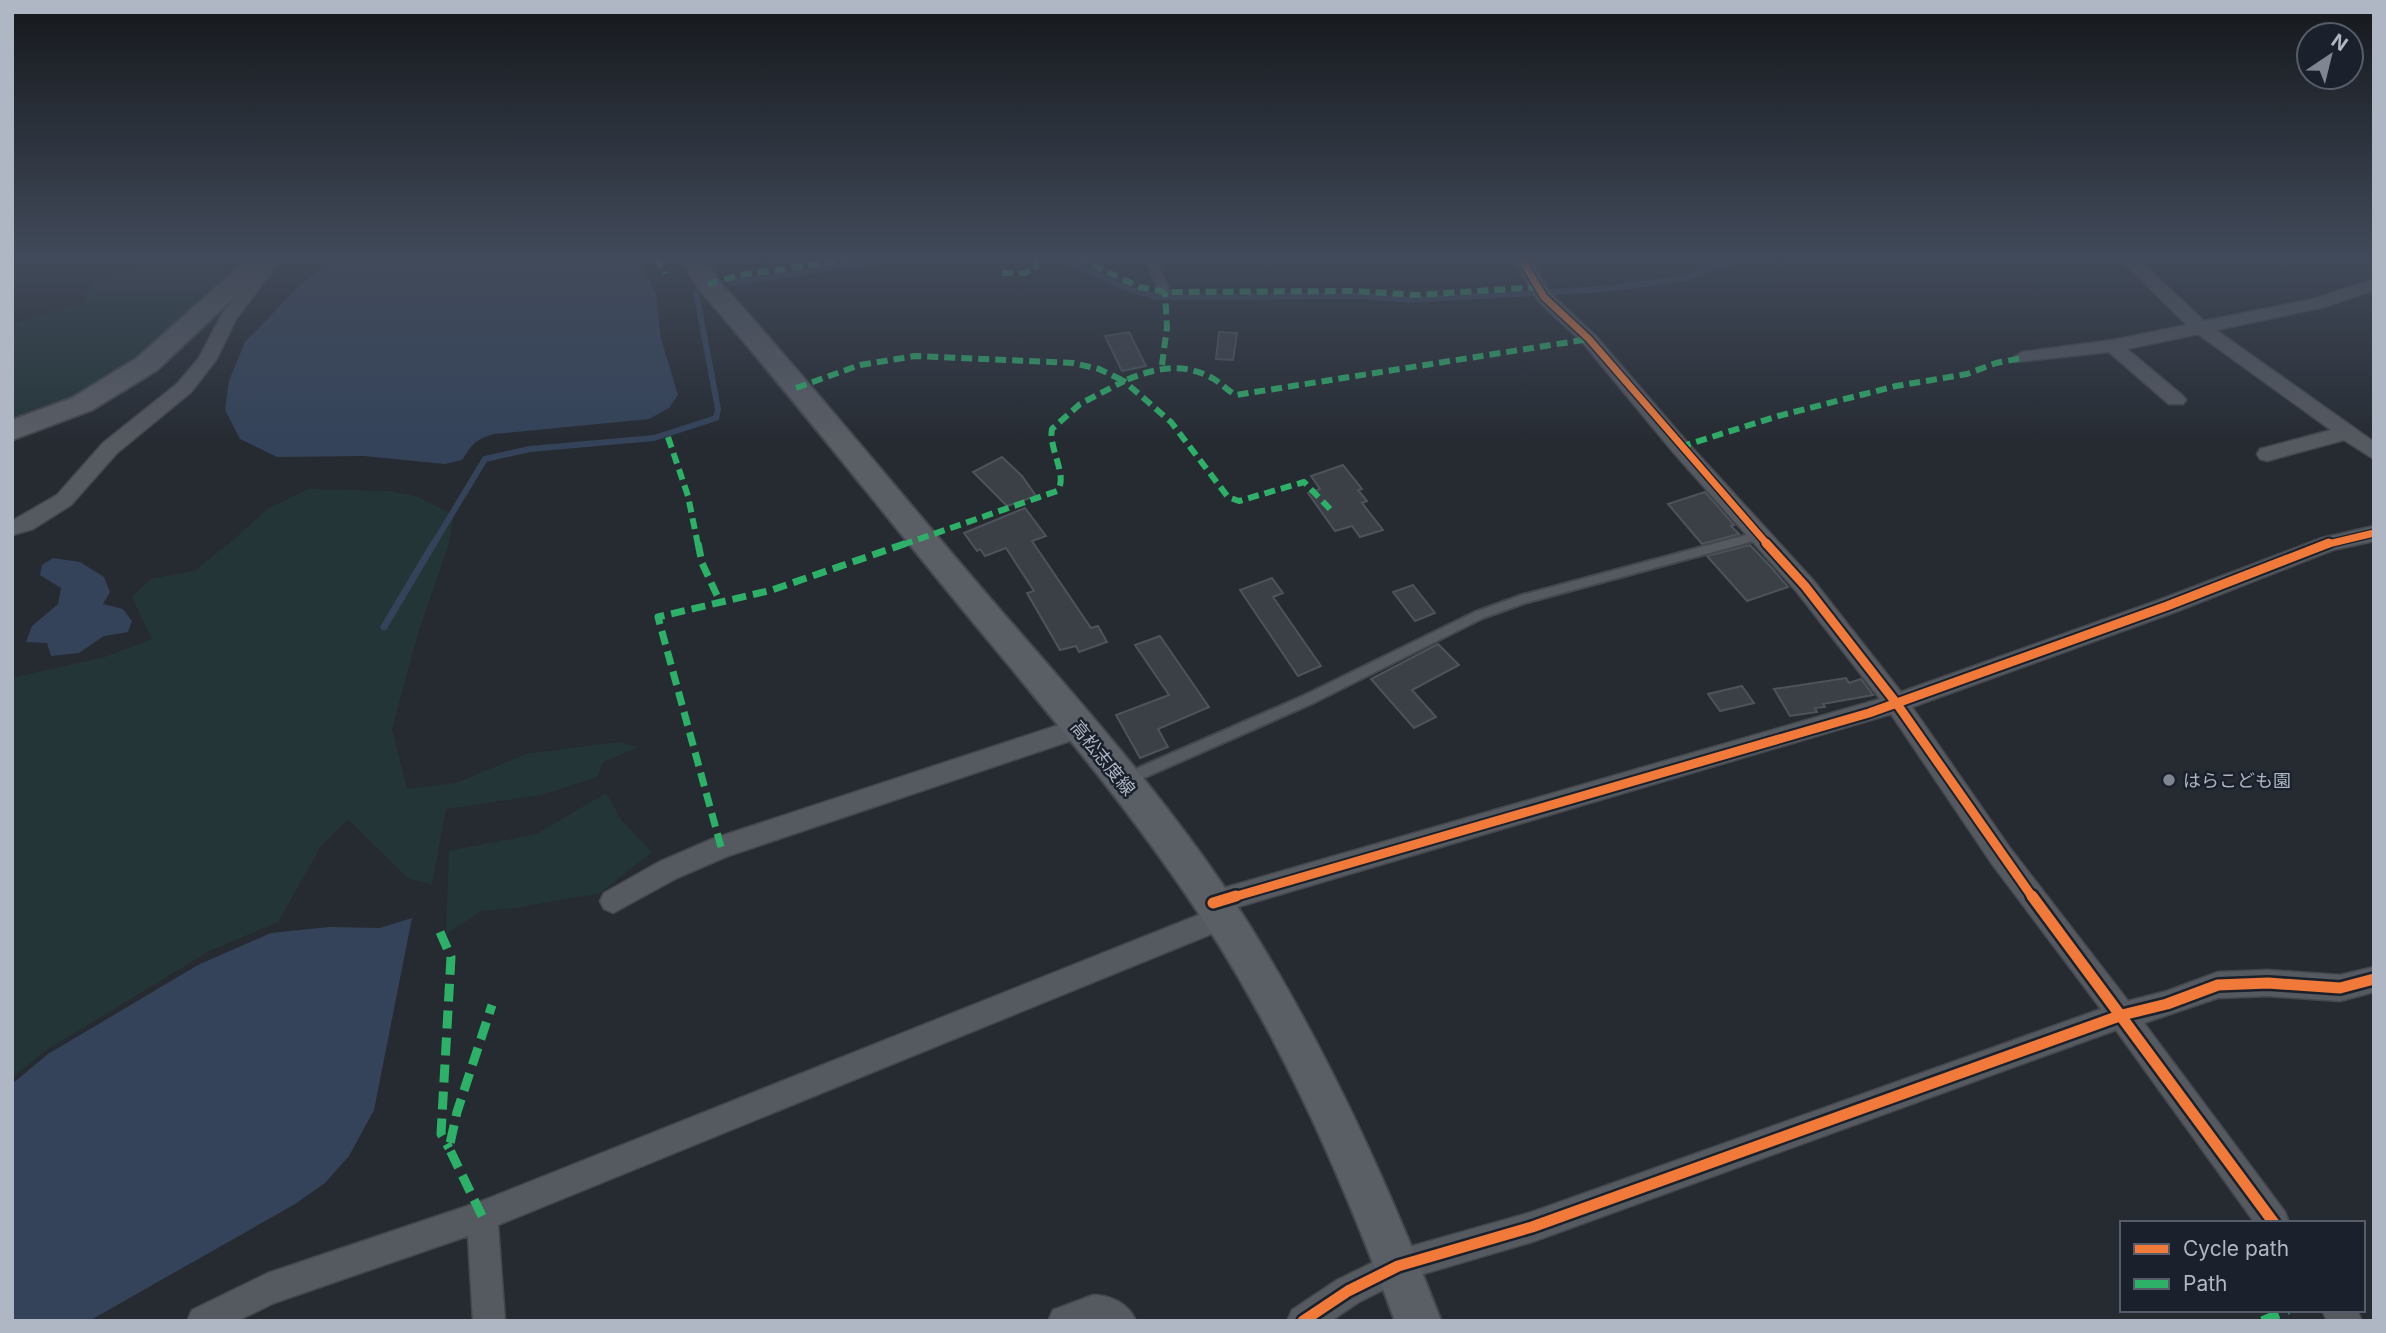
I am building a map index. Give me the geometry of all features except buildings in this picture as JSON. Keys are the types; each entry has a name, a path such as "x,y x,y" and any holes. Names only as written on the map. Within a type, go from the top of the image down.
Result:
{"main road":[{"path":"12,431 82,404 117,385 173,343 198,319"},
{"name":"高松志度線","path":"737,319 1080,728 1123,781 1218,910 1319,1087 1398,1266 1418,1321"}],"street":[{"path":"12,528 26,524 64,500 110,448 184,388 207,360 227,319"},
{"path":"1568,319 1589,339 1680,447 1761,535 1897,704 2001,856 2122,1015 2273,1221"},
{"path":"2192,319 2374,452"},
{"path":"2022,358 2113,346 2238,319"},
{"path":"2113,346 2176,400"},
{"path":"2267,454 2346,433"},
{"path":"202,1321 268,1289 482,1216 1218,910 1897,704 2329,543 2374,533"},
{"path":"613,901 668,870 722,847 1080,728"},
{"path":"1303,1321 1348,1291 1398,1266 1545,1222 2122,1015 2167,1004 2218,985 2268,983 2340,988 2374,979"},
{"path":"482,1216 489,1321"},
{"path":"1064,1321 1097,1308 1109,1311 1120,1321"}],"lane":[{"path":"1123,781 1307,700 1479,615 1547,591 1761,535"}],"shaded area":[{"path":"29,319 179,319 123,370 72,400 12,421 12,324"},
{"path":"308,489 389,491 416,496 454,515 448,546 418,633 392,729 407,789 456,783 526,754 619,742 638,747 603,762 597,777 541,795 446,809 432,884 409,879 348,819 321,846 278,922 211,950 43,1052 12,1078 12,678 105,657 152,639 132,597 151,579 194,571 267,509"},
{"path":"606,793 622,821 652,852 600,893 515,908 481,911 446,934 449,851 537,834"}],"water":[{"path":"267,319 659,319 661,339 678,395 669,408 649,419 494,434 475,443 462,460 445,464 364,456 277,457 240,439 225,410 229,381 245,342"},
{"path":"53,558 80,562 104,577 110,592 103,604 123,609 132,621 128,632 104,636 79,653 51,656 47,643 26,642 32,626 58,604 61,588 40,575 42,565"},
{"path":"412,918 374,1110 349,1156 325,1183 295,1204 89,1321 12,1321 12,1084 48,1054 198,965 271,933 329,927 380,928"}],"waterway":[{"path":"433,545 485,459 530,449 654,438 716,418 718,409 701,319"},
{"path":"384,627 434,543"}],"marked path":[{"path":"1162,365 1167,319"},
{"path":"796,388 860,365 915,356 1073,363 1099,369 1124,381 1159,369 1179,367 1214,379 1236,395 1589,339"},
{"path":"1680,447 1778,416 1896,386 1967,374 1996,363 2022,358"},
{"path":"721,847 658,617 772,590 1057,491 1061,480 1050,444 1052,429 1068,412 1124,381 1171,422 1228,497 1239,501 1304,482 1330,509"},
{"path":"668,437 688,496 702,563 721,604"},
{"path":"440,932 451,957 441,1134 449,1148"},
{"path":"482,1216 449,1148 457,1112 492,1005"},
{"path":"2262,1321 2283,1312"}],"cycle path":[{"path":"1568,319 1589,339 1680,447 1805,586 1897,704 2001,856 2122,1015 2273,1221"},
{"path":"1213,903 1869,713 2167,606 2329,543 2374,533"},
{"path":"1303,1321 1348,1291 1398,1266 1532,1227 2122,1015 2167,1004 2218,985 2268,983 2340,988 2374,979"}],"place":[{"name":"はらこども園","path":"2169,780"}]}
